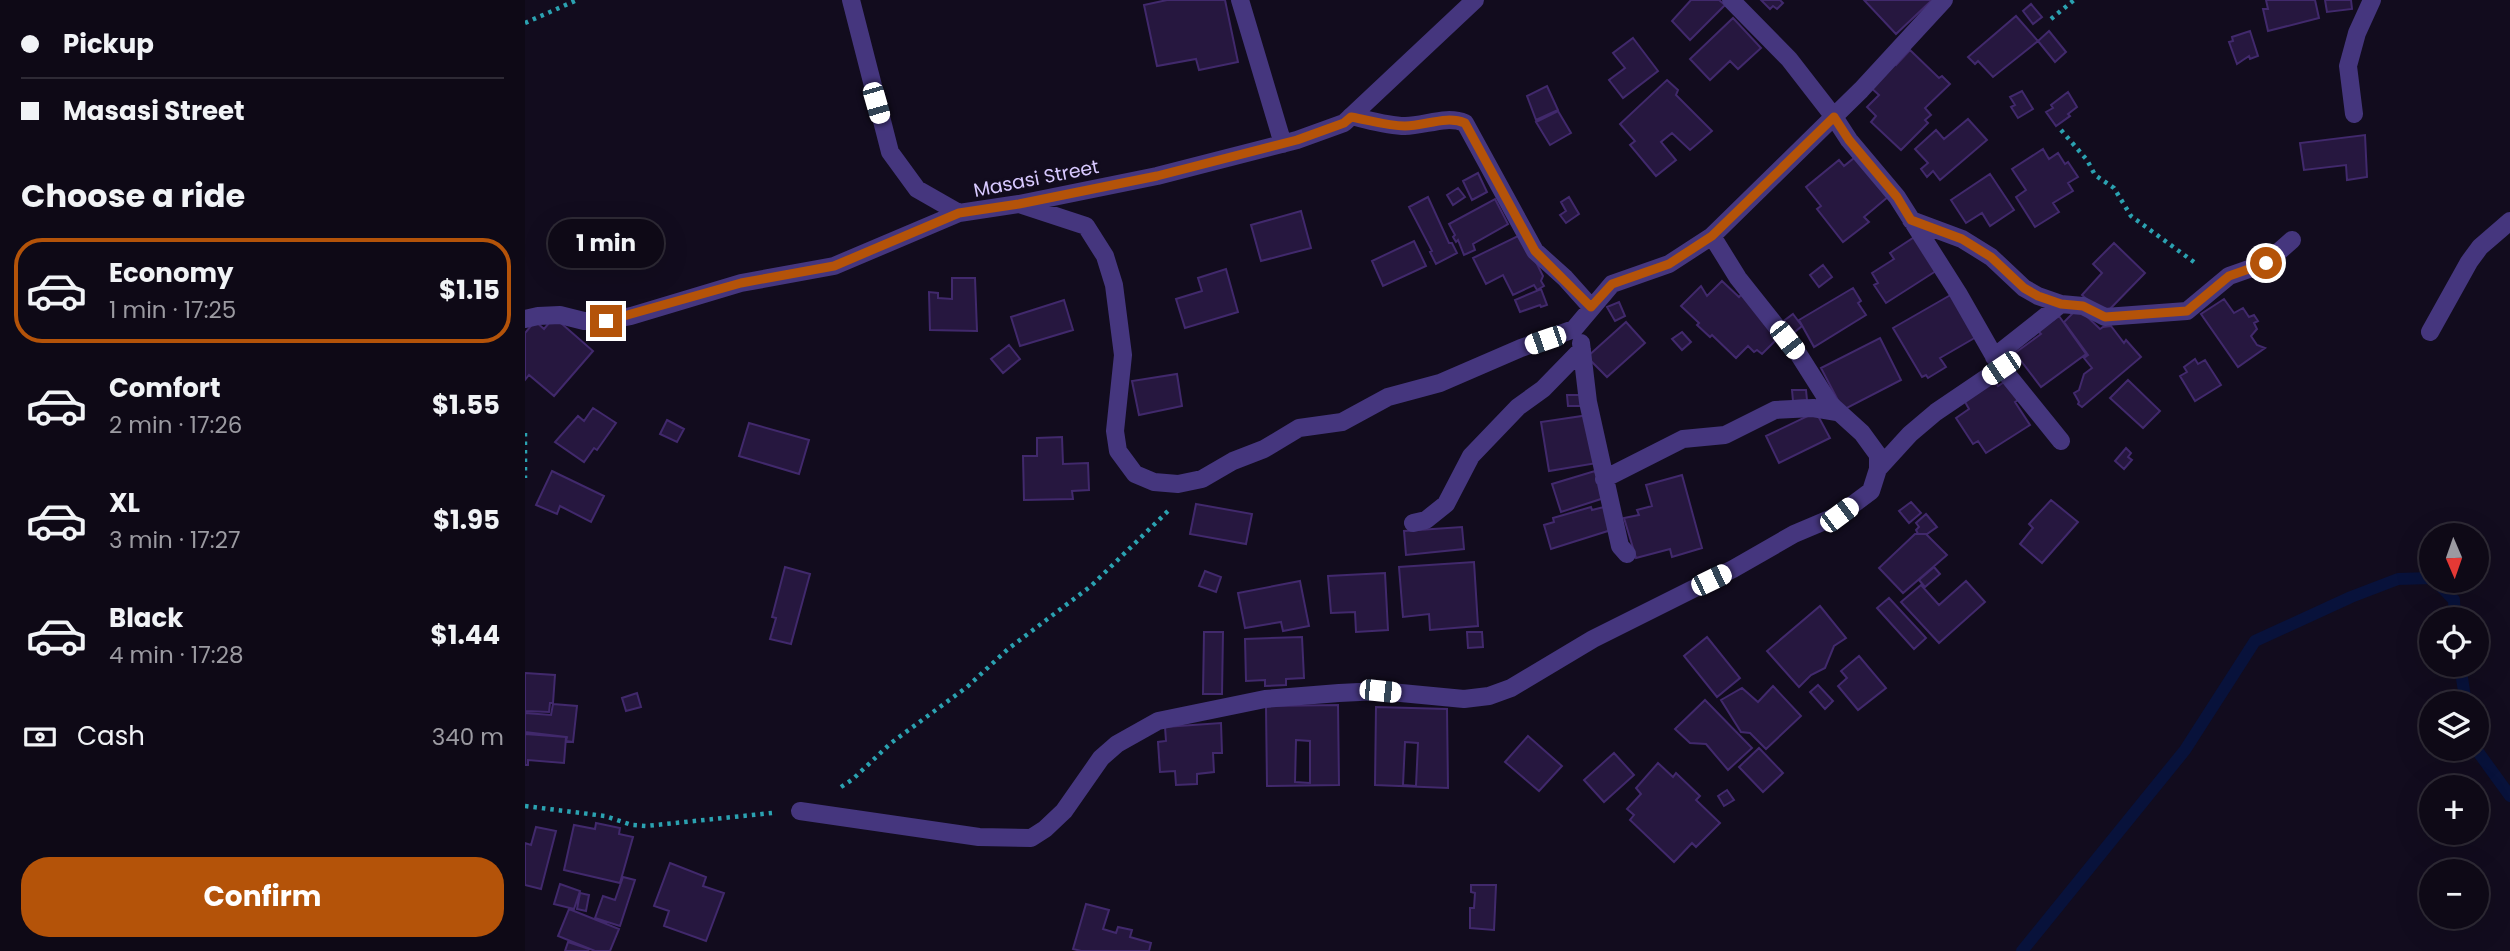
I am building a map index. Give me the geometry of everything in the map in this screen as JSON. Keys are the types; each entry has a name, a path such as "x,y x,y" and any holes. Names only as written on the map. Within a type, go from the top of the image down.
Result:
{"street":[{"path":"851,0 890,152 917,188 959,213"},
{"path":"1240,0 1283,144"},
{"name":"Masasi Street","path":"525,320 538,316 560,315 584,321 606,321 631,316 741,283 834,266 959,213 1019,204 1157,176 1283,144 1344,123 1475,0"},
{"path":"1731,0 1789,60 1849,140 1897,197 1998,362 2061,441"},
{"path":"1019,204 1086,226 1105,256 1114,285 1122,336 1123,355 1115,431 1118,452 1123,461 1135,474 1154,482 1178,484 1202,479 1233,461 1264,449 1299,428 1342,422 1388,397 1440,383 1521,348 1569,332 1579,325 1612,284 1669,264 1712,236 1834,117 1944,0"},
{"path":"2354,114 2349,66 2357,33 2372,0"},
{"path":"1351,117 1407,126 1440,120 1465,123 1535,251 1591,307"},
{"path":"1911,220 1962,239 1991,257 2024,288 2038,296 2061,304 2083,306 2105,317 2179,313 2193,308 2234,273 2266,263 2276,257 2292,240"},
{"path":"2430,332 2469,262 2480,247 2510,221"},
{"path":"800,811 979,838 1031,838 1064,811 1101,758 1117,744 1158,721 1265,699 1314,695 1380,691 1464,699 1489,696 1511,688 1593,639 1733,569 1794,534 1839,515 1871,491 1878,469 1878,455 1862,433 1837,412 1799,355 1738,278 1712,236"},
{"path":"1878,469 1910,434 1998,362 2061,304"},
{"path":"1579,325 1588,402 1604,479 1620,547 1627,554"},
{"path":"1413,523 1426,520 1446,504 1471,456 1518,407 1543,388 1582,349"},
{"path":"1604,479 1683,439 1725,435 1775,410 1813,408 1837,412"}],"path":[{"path":"525,23 577,0"},
{"path":"2051,19 2074,0"},
{"path":"2061,130 2087,160 2095,175 2114,188 2131,216 2194,261 2205,273 2212,290"},
{"path":"525,433 525,478"},
{"path":"841,787 891,743 967,687 1008,649 1091,586 1202,479"},
{"path":"525,806 605,816 632,825 646,826 734,815 800,811"}],"building":[{"path":"1167,0 1225,0 1238,62 1199,70 1196,59 1157,66 1144,5"},
{"path":"1691,0 1719,0 1725,5 1690,40 1672,21"},
{"path":"1761,0 1780,0 1783,3 1777,9 1773,6 1770,9"},
{"path":"1864,0 1932,0 1896,34"},
{"path":"2266,0 2315,0 2319,18 2268,31 2263,9 2268,9"},
{"path":"2325,0 2351,0 2352,9 2327,12"},
{"path":"2031,4 2042,17 2033,24 2023,11"},
{"path":"2016,16 2038,41 1993,77 1978,61 1975,64 1968,57"},
{"path":"1733,18 1761,48 1738,69 1730,61 1710,80 1690,59"},
{"path":"2049,31 2066,52 2055,62 2038,41"},
{"path":"2250,31 2258,56 2250,59 2249,56 2237,64 2229,42 2233,41 2232,37"},
{"path":"1633,38 1658,71 1623,98 1609,80 1625,68 1613,53"},
{"path":"1910,50 1939,78 1942,76 1950,84 1925,108 1931,115 1925,120 1928,123 1901,150 1871,122 1876,116 1867,107 1879,95 1869,86 1893,62 1896,65"},
{"path":"1667,80 1678,90 1676,95 1712,131 1690,150 1672,133 1661,142 1676,160 1656,176 1630,145 1635,141 1620,124"},
{"path":"1547,86 1558,110 1536,120 1527,96"},
{"path":"2022,91 2033,109 2018,118 2011,107 2015,105 2010,97"},
{"path":"2068,92 2077,107 2056,126 2046,112"},
{"path":"1558,111 1571,133 1550,145 1536,122"},
{"path":"1968,119 1987,140 1940,180 1933,171 1927,177 1921,169 1928,163 1915,149 1936,130 1944,139"},
{"path":"2365,135 2367,177 2347,180 2346,165 2304,170 2300,143"},
{"path":"2043,149 2049,159 2058,153 2078,177 2068,183 2073,191 2053,203 2059,212 2035,227 2016,197 2026,190 2012,169"},
{"path":"1859,154 1889,196 1864,217 1869,222 1843,242 1817,209 1821,206 1806,187 1839,160 1844,166"},
{"path":"1478,173 1487,192 1472,200 1463,181"},
{"path":"1990,174 2014,210 1990,226 1982,213 1966,223 1951,200"},
{"path":"1458,188 1465,197 1453,205 1447,195"},
{"path":"1428,197 1449,243 1452,243 1457,253 1436,264 1409,207"},
{"path":"1569,197 1579,214 1566,223 1560,215 1566,211 1561,202"},
{"path":"1495,199 1508,224 1473,244 1475,250 1464,255 1449,224"},
{"path":"1301,211 1311,248 1261,261 1251,225"},
{"path":"1522,234 1543,276 1541,281 1544,286 1537,290 1534,285 1513,295 1503,275 1486,284 1473,258"},
{"path":"1919,234 1936,271 1886,303 1874,285 1878,283 1872,273 1894,259 1890,253"},
{"path":"1414,241 1426,266 1383,286 1372,261"},
{"path":"2114,243 2145,273 2104,315 2082,295 2102,273 2093,264"},
{"path":"1823,265 1832,277 1819,287 1810,275"},
{"path":"1226,269 1238,312 1185,328 1176,299 1202,291 1198,278"},
{"path":"952,278 975,278 977,331 930,330 929,292 938,293 938,298 952,299"},
{"path":"1722,281 1739,297 1743,293 1781,335 1762,354 1757,350 1754,352 1748,346 1736,358 1697,325 1699,323 1681,306 1701,286 1707,296"},
{"path":"1853,288 1866,315 1814,347 1799,320"},
{"path":"1541,289 1547,305 1520,312 1515,300"},
{"path":"1954,293 1978,336 1940,358 1946,367 1928,378 1926,375 1922,377 1893,328"},
{"path":"2224,299 2234,313 2243,308 2249,317 2254,315 2258,321 2254,323 2257,329 2251,336 2257,345 2265,348 2238,367 2201,314"},
{"path":"1064,300 1073,330 1020,346 1011,317"},
{"path":"1619,302 1625,316 1615,321 1607,307"},
{"path":"2078,308 2100,329 2111,326 2124,343 2126,340 2141,357 2082,407 2074,393 2079,390 2084,374 2092,368 2084,358 2088,355 2064,322"},
{"path":"1793,314 1802,326 1791,335 1781,323"},
{"path":"2059,316 2086,354 2041,387 2015,353 2041,334 2038,331"},
{"path":"554,317 593,351 554,396 529,375 525,380 525,333 535,321 544,329"},
{"path":"1626,322 1645,343 1607,377 1587,357"},
{"path":"1682,332 1691,342 1682,350 1672,339"},
{"path":"1880,338 1901,380 1843,410 1821,368"},
{"path":"1009,345 1020,359 1003,373 991,359"},
{"path":"2195,359 2198,364 2205,360 2221,385 2195,401 2180,376 2187,372 2184,367"},
{"path":"1177,374 1182,406 1139,415 1132,381"},
{"path":"1994,380 1998,386 2007,380 2020,399 2015,402 2030,425 1986,453 1978,441 1973,444 1956,418 1969,409 1964,400"},
{"path":"2128,380 2160,411 2143,428 2110,398"},
{"path":"1792,390 1806,390 1807,400 1793,401"},
{"path":"1567,395 1582,395 1582,406 1568,406"},
{"path":"593,408 616,423 597,450 594,448 584,462 555,442 578,416 584,421"},
{"path":"1816,412 1830,438 1779,463 1766,436"},
{"path":"1589,415 1597,463 1549,471 1541,422"},
{"path":"667,420 684,429 677,442 660,434"},
{"path":"749,423 809,440 799,474 739,456"},
{"path":"1062,437 1063,464 1088,463 1089,490 1072,491 1073,499 1024,500 1023,456 1037,456 1037,438"},
{"path":"2126,448 2131,453 2128,457 2132,460 2124,469 2115,461"},
{"path":"552,471 604,496 591,522 560,506 557,514 536,505"},
{"path":"1595,471 1604,498 1561,512 1552,484"},
{"path":"1682,475 1702,548 1672,557 1670,549 1636,558 1624,518 1639,515 1637,510 1652,506 1646,485"},
{"path":"2051,500 2078,522 2042,563 2020,544 2033,528 2029,524"},
{"path":"1911,502 1921,513 1909,523 1899,511"},
{"path":"1196,504 1252,514 1246,544 1190,534"},
{"path":"1591,507 1592,510 1604,507 1611,530 1551,549 1544,525 1554,522 1553,518"},
{"path":"1926,514 1937,527 1927,534 1918,534 1916,530 1919,527 1916,523"},
{"path":"1462,527 1464,549 1406,555 1404,531"},
{"path":"1915,534 1926,534 1947,555 1903,593 1879,568"},
{"path":"1474,562 1478,626 1430,630 1429,614 1403,617 1399,567"},
{"path":"785,567 810,574 791,644 770,639 776,618 772,617"},
{"path":"1934,567 1940,574 1925,587 1919,580"},
{"path":"1205,571 1221,577 1216,592 1199,586"},
{"path":"1385,573 1388,630 1356,632 1355,612 1331,613 1328,576"},
{"path":"1300,581 1309,626 1283,631 1281,622 1245,628 1238,593"},
{"path":"1966,581 1985,602 1939,643 1901,602 1921,585 1939,605"},
{"path":"1889,598 1926,638 1914,649 1877,608"},
{"path":"1820,606 1846,638 1834,646 1825,668 1811,675 1799,687 1767,651"},
{"path":"1204,632 1223,632 1222,694 1203,694"},
{"path":"1467,632 1482,632 1483,647 1468,648"},
{"path":"1302,637 1304,678 1286,679 1286,685 1265,686 1265,680 1246,681 1245,639"},
{"path":"1707,637 1740,678 1717,697 1684,656"},
{"path":"1859,656 1886,688 1858,710 1838,686 1847,678 1841,671"},
{"path":"525,673 555,675 553,703 550,703 549,712 525,711"},
{"path":"1818,685 1833,701 1825,709 1810,692"},
{"path":"1773,686 1801,716 1766,749 1750,733 1741,732 1721,700 1742,688 1758,702"},
{"path":"637,693 641,707 626,711 622,698"},
{"path":"1705,700 1752,748 1728,770 1706,744 1690,743 1675,729"},
{"path":"553,704 577,706 573,742 566,741 567,737 525,732 525,713 551,715"},
{"path":"1338,705 1339,785 1267,786 1266,706","holes":["1296,740 1310,741 1310,783 1295,782"]},
{"path":"1376,707 1447,709 1448,788 1375,785","holes":["1405,742 1418,743 1416,786 1403,785"]},
{"path":"1221,723 1222,753 1213,753 1214,772 1197,774 1197,784 1176,785 1175,771 1160,772 1158,742 1166,741 1165,727"},
{"path":"525,734 566,737 564,763 528,760 528,765 525,765"},
{"path":"1528,736 1562,766 1539,791 1505,762"},
{"path":"1759,748 1783,773 1763,792 1739,767"},
{"path":"1614,753 1634,775 1604,802 1584,780"},
{"path":"1658,763 1673,777 1676,773 1700,796 1696,800 1720,823 1696,847 1692,843 1674,862 1630,820 1634,815 1627,809 1641,794 1636,788"},
{"path":"1727,790 1734,800 1724,806 1718,796"},
{"path":"596,823 620,828 619,834 633,837 620,883 564,870 574,825 595,829"},
{"path":"536,827 556,831 541,889 525,885 525,843 531,845"},
{"path":"670,863 706,877 703,886 724,893 706,941 664,926 669,911 654,906"},
{"path":"623,877 635,880 620,926 595,918 603,896 615,900"},
{"path":"560,884 580,891 574,909 554,904"},
{"path":"1471,885 1496,885 1494,930 1470,928 1470,908 1474,908 1475,893 1471,892"},
{"path":"580,893 589,895 586,911 577,909"},
{"path":"1086,904 1109,910 1103,929 1116,933 1118,927 1132,930 1130,937 1151,943 1149,951 1073,949"},
{"path":"569,909 619,929 610,951 595,951 558,936"},
{"path":"568,942 589,949 565,951"}],"waterway":[{"path":"2022,951 2185,750 2255,641 2351,597 2398,579 2419,578"},
{"path":"2447,593 2454,600 2454,607"},
{"path":"2462,677 2464,691"},
{"path":"2485,761 2510,796"}],"route":[{"path":"606,321 741,283 834,266 959,213 1019,204 1157,176 1297,140 1344,123 1351,117 1407,126 1440,120 1465,123 1535,251 1565,278 1591,307 1612,284 1669,264 1712,236 1834,117 1849,140 1884,179 1911,220 1962,239 1991,257 2024,288 2061,304 2083,306 2102,317 2187,311 2229,276 2266,263"}]}
